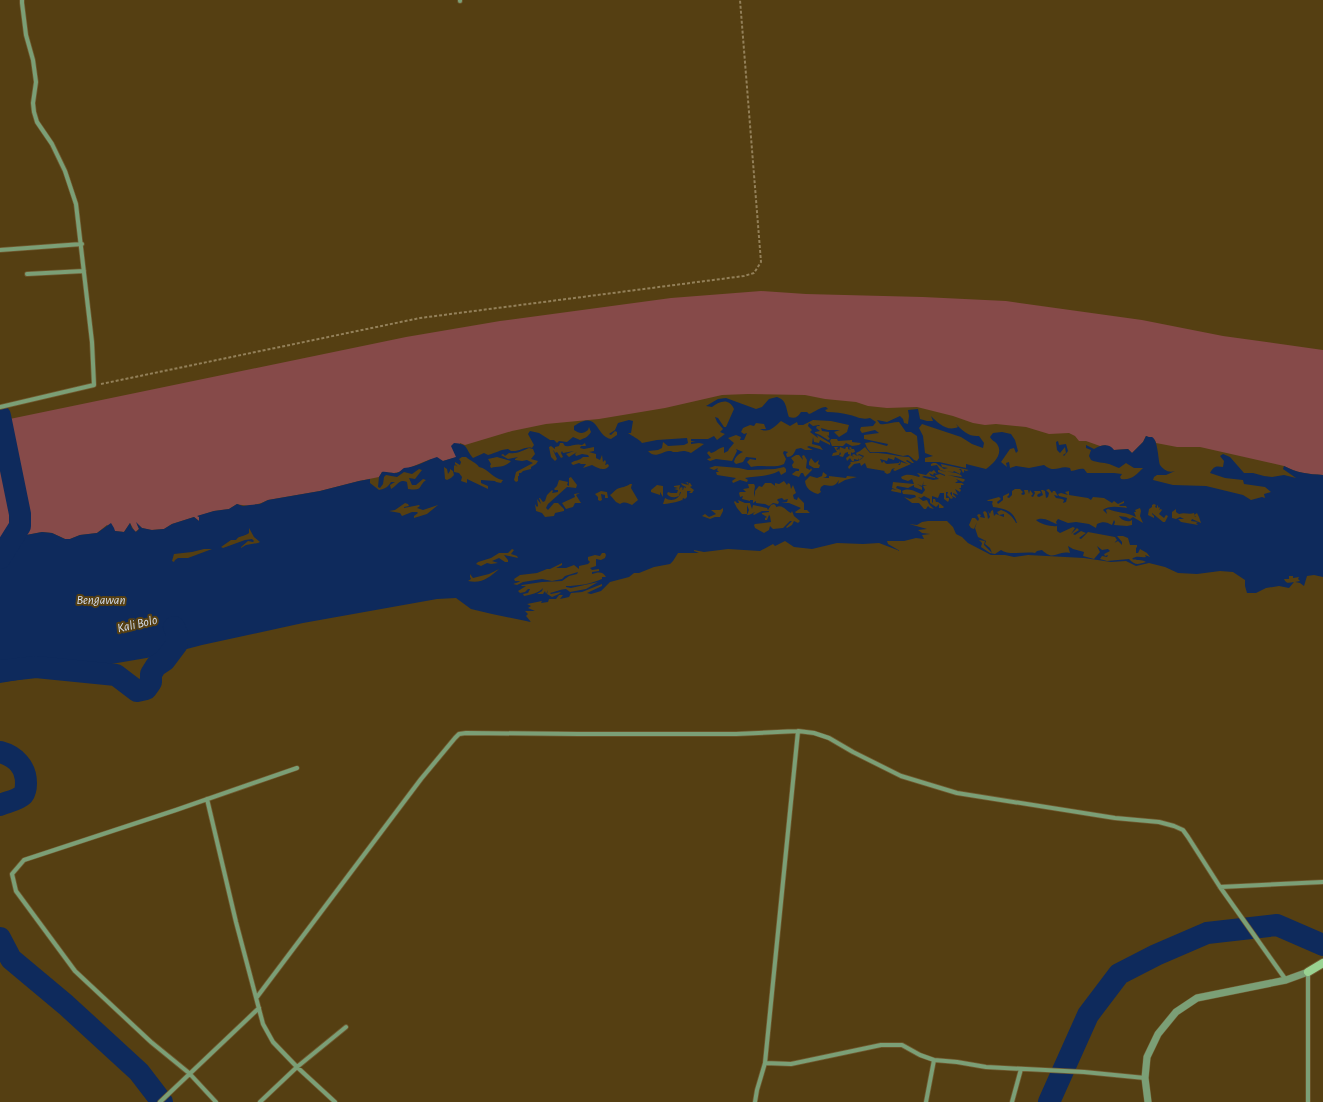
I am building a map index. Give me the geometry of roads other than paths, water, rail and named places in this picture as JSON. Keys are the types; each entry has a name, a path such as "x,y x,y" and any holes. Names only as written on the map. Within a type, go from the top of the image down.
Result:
{"main road":[{"path":"1308,972 1323,964"}],"street":[{"path":"0,407 94,385 92,342 82,244 76,204 65,171 52,144 37,122 34,112 33,102 36,82 33,60 26,35 22,0"},
{"path":"0,250 82,244"},
{"path":"27,274 84,271"},
{"path":"755,1102 765,1063 798,731"},
{"path":"257,997 421,779 455,738 459,734 466,733 736,734 798,731 814,733 829,738 901,776 957,793 1116,818 1159,822 1174,826 1183,830 1220,887 1286,980"},
{"path":"216,1102 189,1073 151,1042 75,971 16,891 12,874 24,860 297,768"},
{"path":"207,799 236,922 263,1024 273,1042 297,1068 336,1102"},
{"path":"1220,887 1323,882"},
{"path":"1148,1102 1145,1078 1147,1057 1158,1034 1176,1012 1197,998 1286,980 1308,972 1308,1102"},
{"path":"160,1102 259,1008"},
{"path":"260,1102 297,1068 346,1027"},
{"path":"765,1063 791,1064 881,1045 902,1045 920,1055 934,1060 986,1067 1084,1072 1145,1078"},
{"path":"926,1102 934,1060"},
{"path":"1012,1102 1021,1069"}],"water":[{"name":"Bengawan","path":"777,397 783,400 789,417 791,418 796,417 801,412 807,412 809,414 826,407 828,409 825,410 827,412 836,412 867,419 870,418 876,422 873,426 861,427 860,430 862,433 875,430 879,433 864,435 864,439 888,444 887,446 872,442 865,443 870,452 886,452 903,456 908,455 917,461 919,458 917,436 911,432 906,432 899,422 880,424 877,420 887,422 900,416 904,423 908,424 908,410 918,409 920,419 933,421 931,416 946,428 958,427 956,424 969,434 979,436 984,443 983,448 972,444 961,437 922,424 919,428 923,436 925,453 933,456 925,458 925,462 939,462 966,468 966,464 986,469 997,458 999,451 997,444 990,437 993,433 1002,432 1011,434 1015,440 1018,451 1016,453 1014,448 1010,449 1001,462 1007,467 1006,463 1009,462 1010,468 1016,466 1029,468 1044,465 1051,469 1066,467 1070,468 1071,471 1084,469 1087,473 1122,474 1120,477 1121,479 1128,479 1134,476 1143,468 1134,468 1126,463 1119,468 1107,463 1093,461 1089,456 1091,450 1086,448 1086,445 1094,449 1105,445 1110,446 1114,450 1128,449 1132,453 1143,442 1146,436 1152,437 1156,442 1160,465 1166,471 1175,471 1166,475 1157,475 1153,480 1173,485 1206,486 1243,495 1251,500 1262,497 1265,498 1264,494 1271,492 1265,487 1244,484 1243,480 1225,478 1210,473 1215,467 1223,467 1224,461 1220,456 1223,454 1230,457 1244,473 1253,473 1272,477 1284,475 1296,478 1283,469 1284,466 1303,473 1323,475 1323,577 1314,575 1307,576 1304,586 1295,582 1300,581 1298,579 1299,577 1293,578 1293,576 1289,576 1289,579 1284,579 1286,582 1294,582 1289,588 1279,586 1266,588 1256,593 1247,593 1245,580 1233,572 1220,571 1197,574 1178,573 1165,567 1149,563 1136,566 1126,561 1111,562 1084,558 1028,555 1014,557 1005,555 991,555 968,543 956,534 953,527 947,521 928,521 917,525 909,524 927,529 918,530 922,533 930,534 922,535 924,539 916,538 904,541 887,541 888,544 900,551 879,543 837,543 812,549 794,547 785,541 775,546 773,544 760,551 728,549 704,552 694,550 699,553 678,553 670,564 654,567 639,573 634,573 629,577 610,582 601,591 591,594 587,593 602,586 602,584 582,592 571,593 569,597 560,599 563,595 559,595 556,599 549,599 548,602 541,603 542,601 527,604 531,606 528,608 535,611 525,611 528,614 526,616 531,622 471,609 456,598 437,599 303,623 202,645 164,655 0,683 0,540 42,532 52,533 65,539 70,539 80,535 97,533 111,523 115,531 124,532 130,523 136,532 139,529 136,522 142,528 152,530 164,529 172,524 194,517 199,521 199,517 197,516 214,511 229,509 237,504 243,506 260,504 268,500 320,491 370,479 370,483 379,490 386,488 391,482 395,482 390,485 391,489 402,481 407,482 408,489 418,489 426,480 423,479 416,485 412,485 409,478 415,479 422,470 419,469 412,474 404,472 397,477 386,475 380,488 378,487 379,477 382,472 397,473 404,468 417,465 437,457 443,461 456,457 451,446 454,443 462,444 473,458 484,453 488,455 505,449 517,451 527,448 529,448 532,448 534,445 528,434 530,431 539,433 557,443 559,441 567,442 573,437 580,440 590,434 591,432 589,427 588,430 581,433 574,430 574,426 588,420 596,425 606,437 611,439 617,435 617,432 615,431 611,435 609,434 615,430 618,423 629,420 633,421 631,433 628,433 642,443 657,440 687,438 688,443 684,445 668,446 663,442 662,448 648,451 653,455 669,451 684,451 691,453 704,444 691,444 691,442 696,442 691,441 691,439 708,439 714,436 717,440 725,434 720,432 723,429 715,417 718,418 724,427 726,427 734,409 730,403 727,402 718,403 712,407 706,406 718,399 726,398 756,409 762,407 769,399","holes":["813,420 831,421 849,425 847,432 839,437 834,432 840,430 828,430 821,428 822,431 829,432 829,436 827,435 830,439 828,440 815,433 820,431 816,428 817,426 820,426 819,425 813,426 809,423 808,426 812,430 810,432 818,438 817,435 830,443 830,445 820,440 819,443 814,442 813,437 812,444 820,446 823,450 809,446 807,447 813,450 805,450 801,448 796,449 793,455 787,457 786,454 788,452 784,451 783,453 786,459 784,464 780,465 751,467 747,462 750,459 756,460 756,458 746,457 743,462 736,464 734,462 735,459 743,452 736,449 737,451 732,461 716,459 710,461 707,459 711,458 707,453 709,451 711,453 724,447 724,453 728,451 734,443 728,438 736,435 741,437 740,440 744,440 747,433 744,434 741,432 743,428 750,425 754,426 756,423 764,424 766,429 760,429 766,431 772,429 781,421 790,426 797,422 798,425 803,425","831,439 837,439 838,441 852,440 852,442 861,443 859,445 852,446 846,443 843,446 832,446 830,441","560,443 563,443 565,446 578,444 582,445 585,443 586,446 581,446 580,448 584,449 594,447 594,451 589,452 596,454 596,458 600,460 602,455 603,462 605,460 605,465 608,464 609,466 603,469 592,465 583,468 586,464 579,463 573,465 571,463 572,462 583,457 589,457 588,455 582,454 576,456 575,454 577,452 569,457 566,454 574,451 563,453 562,451 561,453 563,457 561,458 557,452 555,453 553,450 557,459 555,461 551,457 549,447 551,446 555,449 555,447 559,446","834,447 838,447 837,449 836,448 837,450 839,449 839,451 840,447 845,449 848,447 848,449 851,450 849,448 850,447 852,448 851,449 854,449 855,452 851,452 851,455 848,454 848,452 845,453 843,457 839,456 841,454 840,452 839,455 832,456 833,453 837,452","865,447 870,453 909,457 914,463 907,460 906,461 911,464 895,471 893,470 895,468 892,469 890,473 887,474 884,472 885,471 867,468 865,463 861,466 860,463 854,464 849,469 848,467 851,463 850,462 859,460 859,458 858,460 854,459 854,461 850,458 847,461 846,458 850,455 854,457 852,455 854,454 857,456 856,453","529,448 533,449 535,454 531,459 538,461 531,467 531,469 519,473 518,481 516,482 514,480 516,472 533,463 527,460 515,460 518,457 508,459 501,455 503,454 505,456 509,453 515,453","799,455 803,460 802,456 804,455 807,460 806,468 810,470 811,468 812,470 805,477 803,473 801,473 799,477 793,475 792,474 799,471 799,469 793,468 792,465 794,462 791,458","462,457 466,457 496,478 503,480 501,483 481,480 481,483 488,486 488,489 467,479 467,483 461,481 462,477 459,473 454,472 454,466 455,465 458,467 455,462 460,465 461,462 459,459","497,457 511,461 504,466 491,468 491,464 488,459","811,458 815,463 819,460 819,468 814,468 809,465","933,463 936,463 944,469 948,468 942,467 941,464 969,470 964,470 963,473 961,469 959,469 961,471 960,474 954,471 947,472 961,475 962,477 948,475 965,480 963,482 956,479 958,481 955,483 962,483 964,485 961,485 961,488 959,488 961,490 960,492 955,489 958,495 953,494 956,498 952,496 952,492 950,493 953,498 951,499 947,495 948,492 946,492 946,498 949,498 948,502 944,499 944,493 940,493 938,498 932,496 932,502 933,503 933,499 935,499 936,502 944,507 943,508 939,508 939,504 936,507 930,503 930,499 924,496 921,498 918,497 923,501 927,500 934,509 928,506 924,509 919,503 912,503 904,497 910,499 916,497 915,495 903,494 902,491 905,490 922,494 925,490 923,486 927,485 923,485 924,481 922,486 917,484 922,487 922,490 914,487 914,485 908,488 897,486 896,488 901,490 901,493 891,491 892,489 897,490 892,488 893,482 914,484 912,479 908,481 902,479 901,477 906,475 919,477 920,476 917,473 926,475 930,471 931,472 934,470 937,474 934,473 933,475 929,473 935,478 922,477 933,480 939,479 935,476 936,475 940,474 945,476 938,472 938,470 941,470 937,465 931,466","715,466 748,470 775,469 784,467 786,472 781,475 779,471 766,475 745,478 748,480 747,482 740,480 733,483 732,481 736,478 717,475 716,472 719,472 717,470 718,468 714,470 709,468","444,467 447,469 448,474 450,469 453,471 454,475 447,480 445,479","823,472 827,475 823,478 829,478 829,476 846,478 847,476 857,477 845,480 838,484 839,480 833,486 824,485 821,487 821,492 818,494 809,490 806,486 805,481 810,476 817,478 822,476","571,477 577,485 576,488 567,487 548,504 546,508 548,510 554,503 558,503 564,511 555,513 554,516 545,517 542,513 536,511 535,504 537,507 537,499 541,504 539,498 543,502 552,490 552,493 558,492 558,490 554,489 559,480 568,482 567,485 569,486 569,478","784,481 787,485 788,483 790,484 791,489 793,485 796,493 793,495 794,499 797,500 798,497 804,503 804,510 807,510 810,513 796,513 795,512 801,508 789,503 781,503 787,502 788,499 778,499 778,504 773,503 769,506 756,503 756,501 753,503 753,500 750,501 742,499 743,496 740,497 739,493 746,492 743,489 749,488 748,484 754,484 755,497 755,491 759,486 762,487 765,483 771,483 775,486 775,483 779,484","688,482 689,486 689,483 692,486 690,487 694,490 692,493 689,493 691,491 687,491 687,497 685,499 683,498 682,501 663,504 665,498 672,500 679,496 671,497 667,494 668,492 677,493 678,490 674,489 678,488 674,486 680,485 679,490 681,487 683,490 684,487 686,487 681,483 688,485 685,483","632,484 631,488 638,500 632,505 625,502 620,504 610,495 617,489","657,485 663,486 663,497 660,492 660,495 651,492 651,490","1015,489 1020,489 1023,492 1021,494 1023,495 1025,494 1024,490 1028,490 1029,494 1030,490 1033,494 1031,496 1033,497 1035,493 1034,491 1040,491 1041,493 1037,496 1039,497 1043,495 1041,490 1043,490 1045,491 1046,498 1048,497 1049,493 1046,490 1049,489 1052,493 1055,491 1058,496 1054,495 1056,498 1064,500 1063,503 1066,502 1067,498 1059,496 1058,494 1061,493 1068,495 1065,492 1069,491 1069,495 1088,498 1091,500 1093,497 1104,498 1112,503 1114,501 1118,504 1124,501 1124,503 1119,505 1126,506 1127,508 1108,507 1103,510 1107,514 1106,510 1108,509 1136,517 1134,512 1140,508 1140,516 1143,523 1133,517 1130,519 1119,516 1125,521 1132,520 1132,525 1127,526 1114,525 1114,520 1112,525 1101,522 1097,524 1096,528 1089,524 1076,522 1068,523 1058,519 1056,522 1057,524 1044,519 1036,520 1046,525 1057,526 1057,531 1060,533 1073,527 1075,528 1071,534 1077,528 1079,530 1073,534 1075,535 1081,531 1086,533 1079,538 1081,539 1088,532 1115,537 1117,540 1114,543 1118,541 1122,545 1122,542 1117,536 1123,536 1128,538 1130,545 1137,545 1136,553 1138,553 1140,549 1147,553 1150,557 1145,555 1146,557 1137,557 1132,559 1146,562 1139,564 1135,564 1129,559 1107,561 1100,559 1102,556 1107,557 1108,555 1105,556 1104,554 1110,551 1108,549 1102,550 1097,546 1100,552 1094,559 1083,556 1084,552 1068,546 1070,553 1053,555 1050,555 1042,550 1035,553 1008,553 1001,550 995,554 990,553 981,547 982,543 979,540 985,541 984,545 992,553 990,548 985,544 986,541 978,537 975,528 977,522 974,529 969,525 972,518 975,518 978,521 979,519 977,515 979,514 981,515 980,517 985,518 983,512 985,511 988,519 990,517 988,511 990,514 993,510 994,516 996,514 1004,517 1004,514 999,515 997,512 1001,510 1010,515 1017,523 1011,513 993,507 993,502 987,501 999,497 1001,499 997,502 998,504 1003,500 1003,496 1009,493 1007,497 1009,498 1012,495 1012,491","601,491 607,492 608,498 605,498 605,495 601,494 602,500 600,501 595,494","580,493 576,495 581,503 575,503 573,507 566,509 562,503 575,497 574,494","738,500 745,503 750,503 752,509 753,505 767,508 768,510 771,505 774,504 776,507 781,506 791,513 792,511 794,516 800,521 798,523 794,521 792,525 787,528 786,527 792,521 790,521 783,528 773,529 770,526 769,530 764,533 755,528 754,525 771,522 769,515 767,520 765,520 767,517 762,514 769,511 762,511 754,515 753,514 755,512 747,515 749,510 747,505 747,514 742,514 734,502 739,503","405,503 409,506 404,508 419,505 420,506 417,508 423,510 438,505 427,514 414,518 414,516 418,513 417,512 412,512 402,516 400,513 389,511 395,510","1152,505 1156,505 1155,507 1157,508 1157,505 1158,508 1160,508 1159,510 1162,510 1159,514 1164,518 1166,515 1168,516 1165,522 1152,513 1154,518 1148,515 1149,509","723,508 720,517 710,519 702,516 705,514 709,517 716,514 711,510 720,510","1176,509 1176,512 1179,514 1194,513 1194,515 1197,513 1201,523 1192,519 1191,521 1198,522 1196,523 1198,525 1181,522 1178,519 1184,519 1180,517 1176,519 1172,518 1172,512","249,528 254,537 260,542 246,545 241,548 248,541 253,542 254,541 252,539 223,548 221,547 231,540 236,540 239,537 249,533","212,549 188,558 178,558 174,562 172,561 174,554","512,549 514,550 511,554 517,556 518,558 504,555 508,562 505,562 499,558 492,561 498,563 487,563 481,566 476,564 499,553 508,553","602,553 605,553 605,558 601,560 596,559 596,566 590,568 592,570 599,569 599,571 592,572 592,574 600,572 606,577 580,585 566,586 571,588 598,582 586,589 570,592 566,589 562,589 550,593 561,592 552,597 547,594 548,590 546,594 545,591 543,594 537,594 542,591 543,588 537,592 524,596 523,594 528,593 530,589 520,593 518,591 526,586 521,586 522,585 562,581 569,576 577,574 578,572 565,576 562,579 552,581 542,579 523,582 517,585 513,584 520,581 515,581 514,579 520,575 537,573 562,563 562,565 556,568 566,568 574,565 579,569 579,566 590,562 588,557 595,555 600,556","499,569 489,577 477,582 468,581 471,579 470,574 473,578 489,574"]},
{"path":"1058,441 1059,445 1066,444 1068,451 1064,456 1063,455 1066,453 1065,447 1060,453 1057,450 1056,442"},
{"path":"895,457 908,464 901,462 900,465 898,465 900,463 899,461 899,463 887,464 884,461 882,463 880,459 887,461 888,458 894,460"}],"waterway":[{"name":"Kali Bolo","path":"0,416 20,514 20,526 0,558"},
{"name":"Kali Bolo","path":"0,671 36,667 116,675 137,691 146,689 151,682 151,674 156,666 165,660 177,644 177,634 174,627"},
{"name":"Kali Bolo","path":"0,752 10,756 19,763 24,772 26,783 25,790 21,797 0,805"},
{"path":"1049,1102 1088,1015 1119,974 1156,955 1207,933 1277,925 1323,945"},
{"path":"0,938 11,959 66,1005 139,1072 162,1102"}]}
